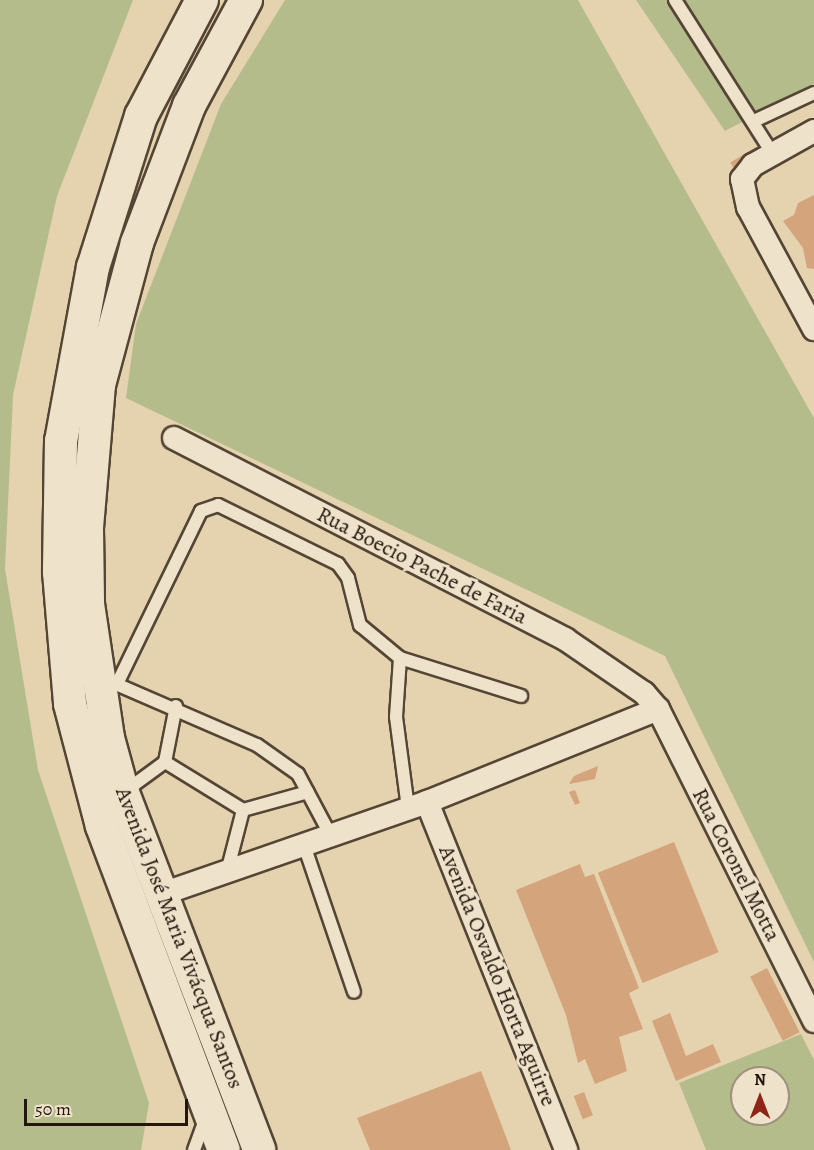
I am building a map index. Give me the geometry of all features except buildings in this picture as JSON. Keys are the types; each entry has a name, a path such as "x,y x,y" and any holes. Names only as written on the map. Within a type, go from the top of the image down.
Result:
{"main road":[{"name":"Avenida José Maria Vivácqua Santos","path":"202,0 141,117 93,267 61,441 59,572 70,704 102,826 224,1150"},
{"name":"Avenida José Maria Vivácqua Santos","path":"246,0 189,106 161,176 118,305 99,385 87,529 88,604 108,680 123,793 159,895 259,1150"}],"street":[{"path":"814,131 772,153 742,178 748,207 814,329"},
{"name":"Rua Boecio Pache de Faria","path":"174,438 565,639 625,677 658,709"},
{"path":"159,895 418,805 658,709"},
{"name":"Rua Coronel Motta","path":"658,709 814,1021"},
{"name":"Avenida Osvaldo Horta Aguirre","path":"418,805 566,1150"}],"lane":[{"path":"675,0 754,121 772,153"},
{"path":"754,121 814,93"},
{"path":"331,836 298,774 257,745 176,706 108,680 201,511 218,505 338,564 348,578 360,625 400,658 521,696"},
{"path":"400,658 396,717 418,805"},
{"path":"123,793 165,762 176,706"},
{"path":"165,762 243,810 308,792"},
{"path":"227,872 243,810"},
{"path":"304,845 354,992"},
{"path":"194,1150 209,1110"}],"green space":[{"path":"0,0 133,0 57,196 13,395 5,569 38,770 149,1103 141,1150 0,1150"},
{"path":"285,0 578,0 814,418 814,962 665,656 126,398 136,324 221,104"},
{"path":"636,0 814,0 814,84 725,131"},
{"path":"801,1034 814,1060 814,1150 706,1150 679,1083"}]}
